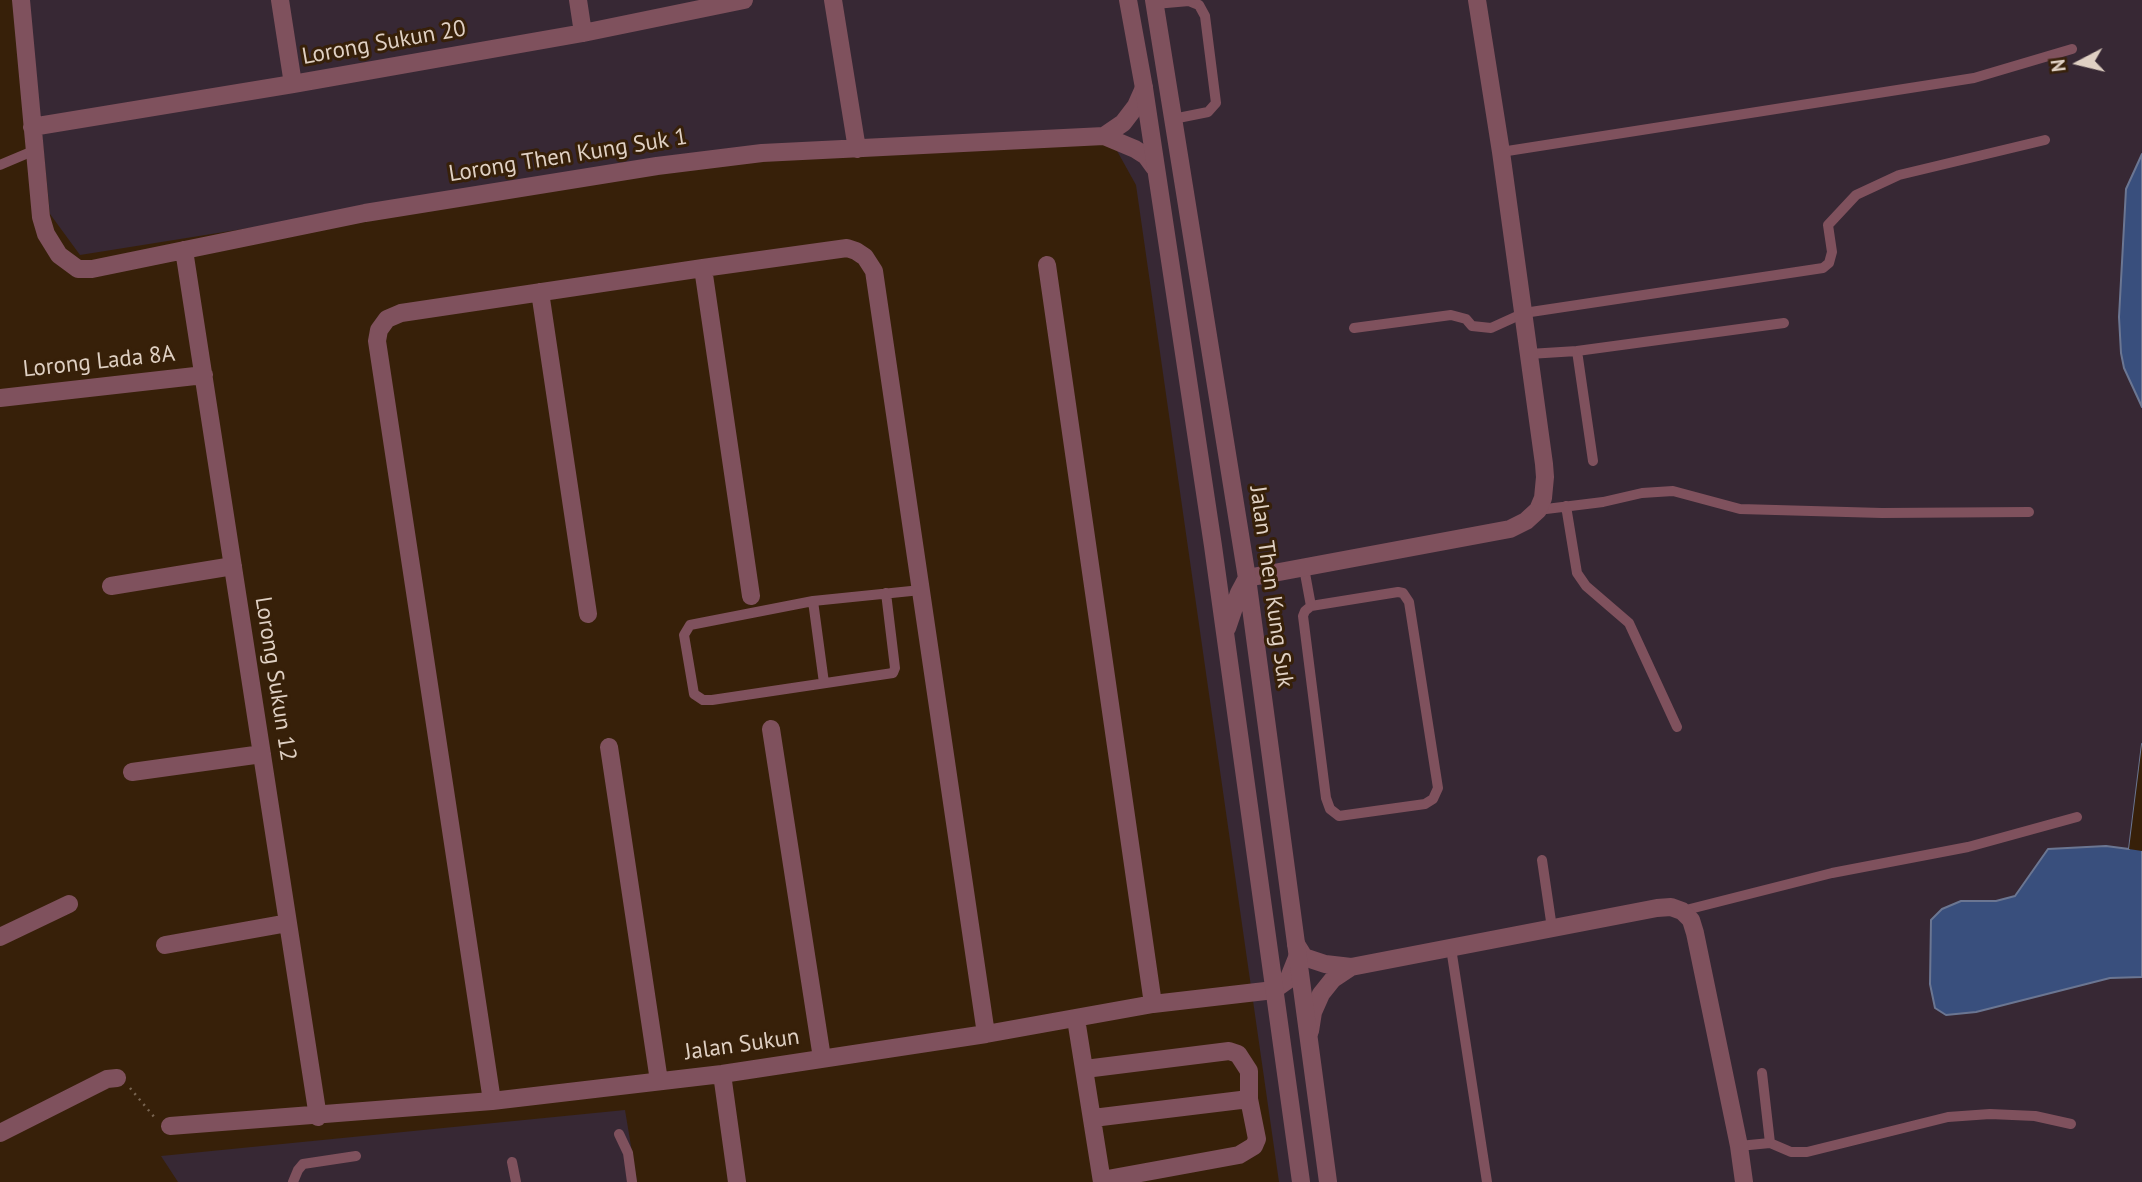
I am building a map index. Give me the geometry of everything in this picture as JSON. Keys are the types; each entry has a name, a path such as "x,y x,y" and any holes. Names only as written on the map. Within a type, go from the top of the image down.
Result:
{"street":[{"path":"280,0 293,84"},
{"path":"578,0 583,33"},
{"name":"Lorong Sukun 20","path":"32,127 583,33 744,0"},
{"path":"834,0 857,149"},
{"path":"1128,0 1144,88 1213,546 1301,1182"},
{"path":"1213,546 1230,572 1247,578 1510,529 1526,521 1538,510 1545,489 1545,477 1530,354 1477,0"},
{"name":"Jalan Then Kung Suk","path":"1154,2 1247,578 1328,1182"},
{"path":"19,4 33,151"},
{"path":"1104,135 1123,123 1136,106 1144,88"},
{"path":"1104,135 1146,156 1154,167"},
{"name":"Lorong Then Kung Suk 1","path":"33,151 41,217 54,248 78,269 92,269 365,213 657,166 762,153 1104,135"},
{"path":"492,1101 377,341 382,324 393,316 847,248 856,250 870,264 876,284 986,1034"},
{"name":"Lorong Sukun 12","path":"184,250 318,1117"},
{"path":"1047,265 1153,1004"},
{"path":"703,268 751,596"},
{"path":"540,292 588,614"},
{"name":"Lorong Lada 8A","path":"0,398 204,375"},
{"path":"111,586 233,566"},
{"path":"1225,634 1247,578"},
{"path":"771,729 822,1058"},
{"path":"609,747 659,1081"},
{"path":"132,772 262,754"},
{"path":"0,937 69,904"},
{"path":"1274,990 1288,980 1297,950 1304,957 1325,964 1352,967 1657,908 1671,907 1682,911 1691,920 1695,933 1744,1182"},
{"path":"164,946 288,923"},
{"path":"1309,1039 1313,1012 1321,994 1333,979 1352,967"},
{"name":"Jalan Sukun","path":"170,1126 318,1117 492,1101 722,1074 986,1034 1153,1004 1274,990"},
{"path":"1076,1019 1102,1181 1239,1155 1254,1146 1257,1139 1249,1099 1249,1071 1238,1054 1230,1051 1085,1069"},
{"path":"722,1074 737,1182"},
{"path":"0,1133 107,1079 117,1078"},
{"path":"1093,1118 1249,1099"}],"lane":[{"path":"1154,2 1189,1 1199,5 1205,16 1216,103 1208,112 1173,119"},
{"path":"1501,152 1974,78 2072,49"},
{"path":"1354,328 1451,315 1466,319 1472,327 1491,328 1524,313 1823,268 1829,263 1832,252 1828,225 1856,195 1899,175 2045,140"},
{"path":"0,165 33,151"},
{"path":"1530,354 1577,351 1784,323"},
{"path":"1577,351 1592,461"},
{"path":"1538,510 1603,502 1642,493 1673,491 1740,509 1882,513 2029,512"},
{"path":"1566,506 1577,573 1586,586 1629,623 1677,727"},
{"path":"1304,568 1311,606"},
{"path":"886,593 895,668 893,673 712,700 702,700 694,694 684,635 694,623 813,601 886,593 921,590"},
{"path":"1398,592 1407,596 1438,788 1430,802 1339,816 1330,809 1326,798 1303,622 1305,611 1311,606 1398,592"},
{"path":"813,601 824,683"},
{"path":"1682,911 1832,873 1968,847 2077,817"},
{"path":"1542,860 1552,928"},
{"path":"1451,948 1487,1182"},
{"path":"1762,1073 1770,1143"},
{"path":"1739,1146 1770,1143 1791,1152 1807,1152 1948,1117 1990,1114 2035,1116 2071,1124"},
{"path":"620,1133 628,1153 632,1182"},
{"path":"293,1182 303,1164 356,1156"},
{"path":"512,1162 516,1182"}],"path":[{"path":"117,1078 128,1085 157,1119 170,1126"}],"shaded area":[{"path":"18,0 2142,0 2142,154 2126,189 2119,317 2124,368 2142,407 2142,744 2129,849 2106,846 2048,849 2015,896 1996,901 1961,901 1935,1008 1946,1015 1976,1012 2110,978 2142,977 2142,1182 1279,1182 1136,185 1106,131 725,152 80,255 50,214 30,17"},
{"path":"625,1110 637,1182 178,1182 161,1156"}],"water":[{"path":"2142,154 2142,407 2124,368 2119,317 2126,189"},
{"path":"2142,744 2142,977 2110,978 1976,1012 1946,1015 1935,1008 1930,984 1931,920 1942,909 1961,901 1996,901 2015,896 2048,849 2106,846 2129,849"}],"pier":[{"path":"2142,744 2142,851 2129,849"}]}
